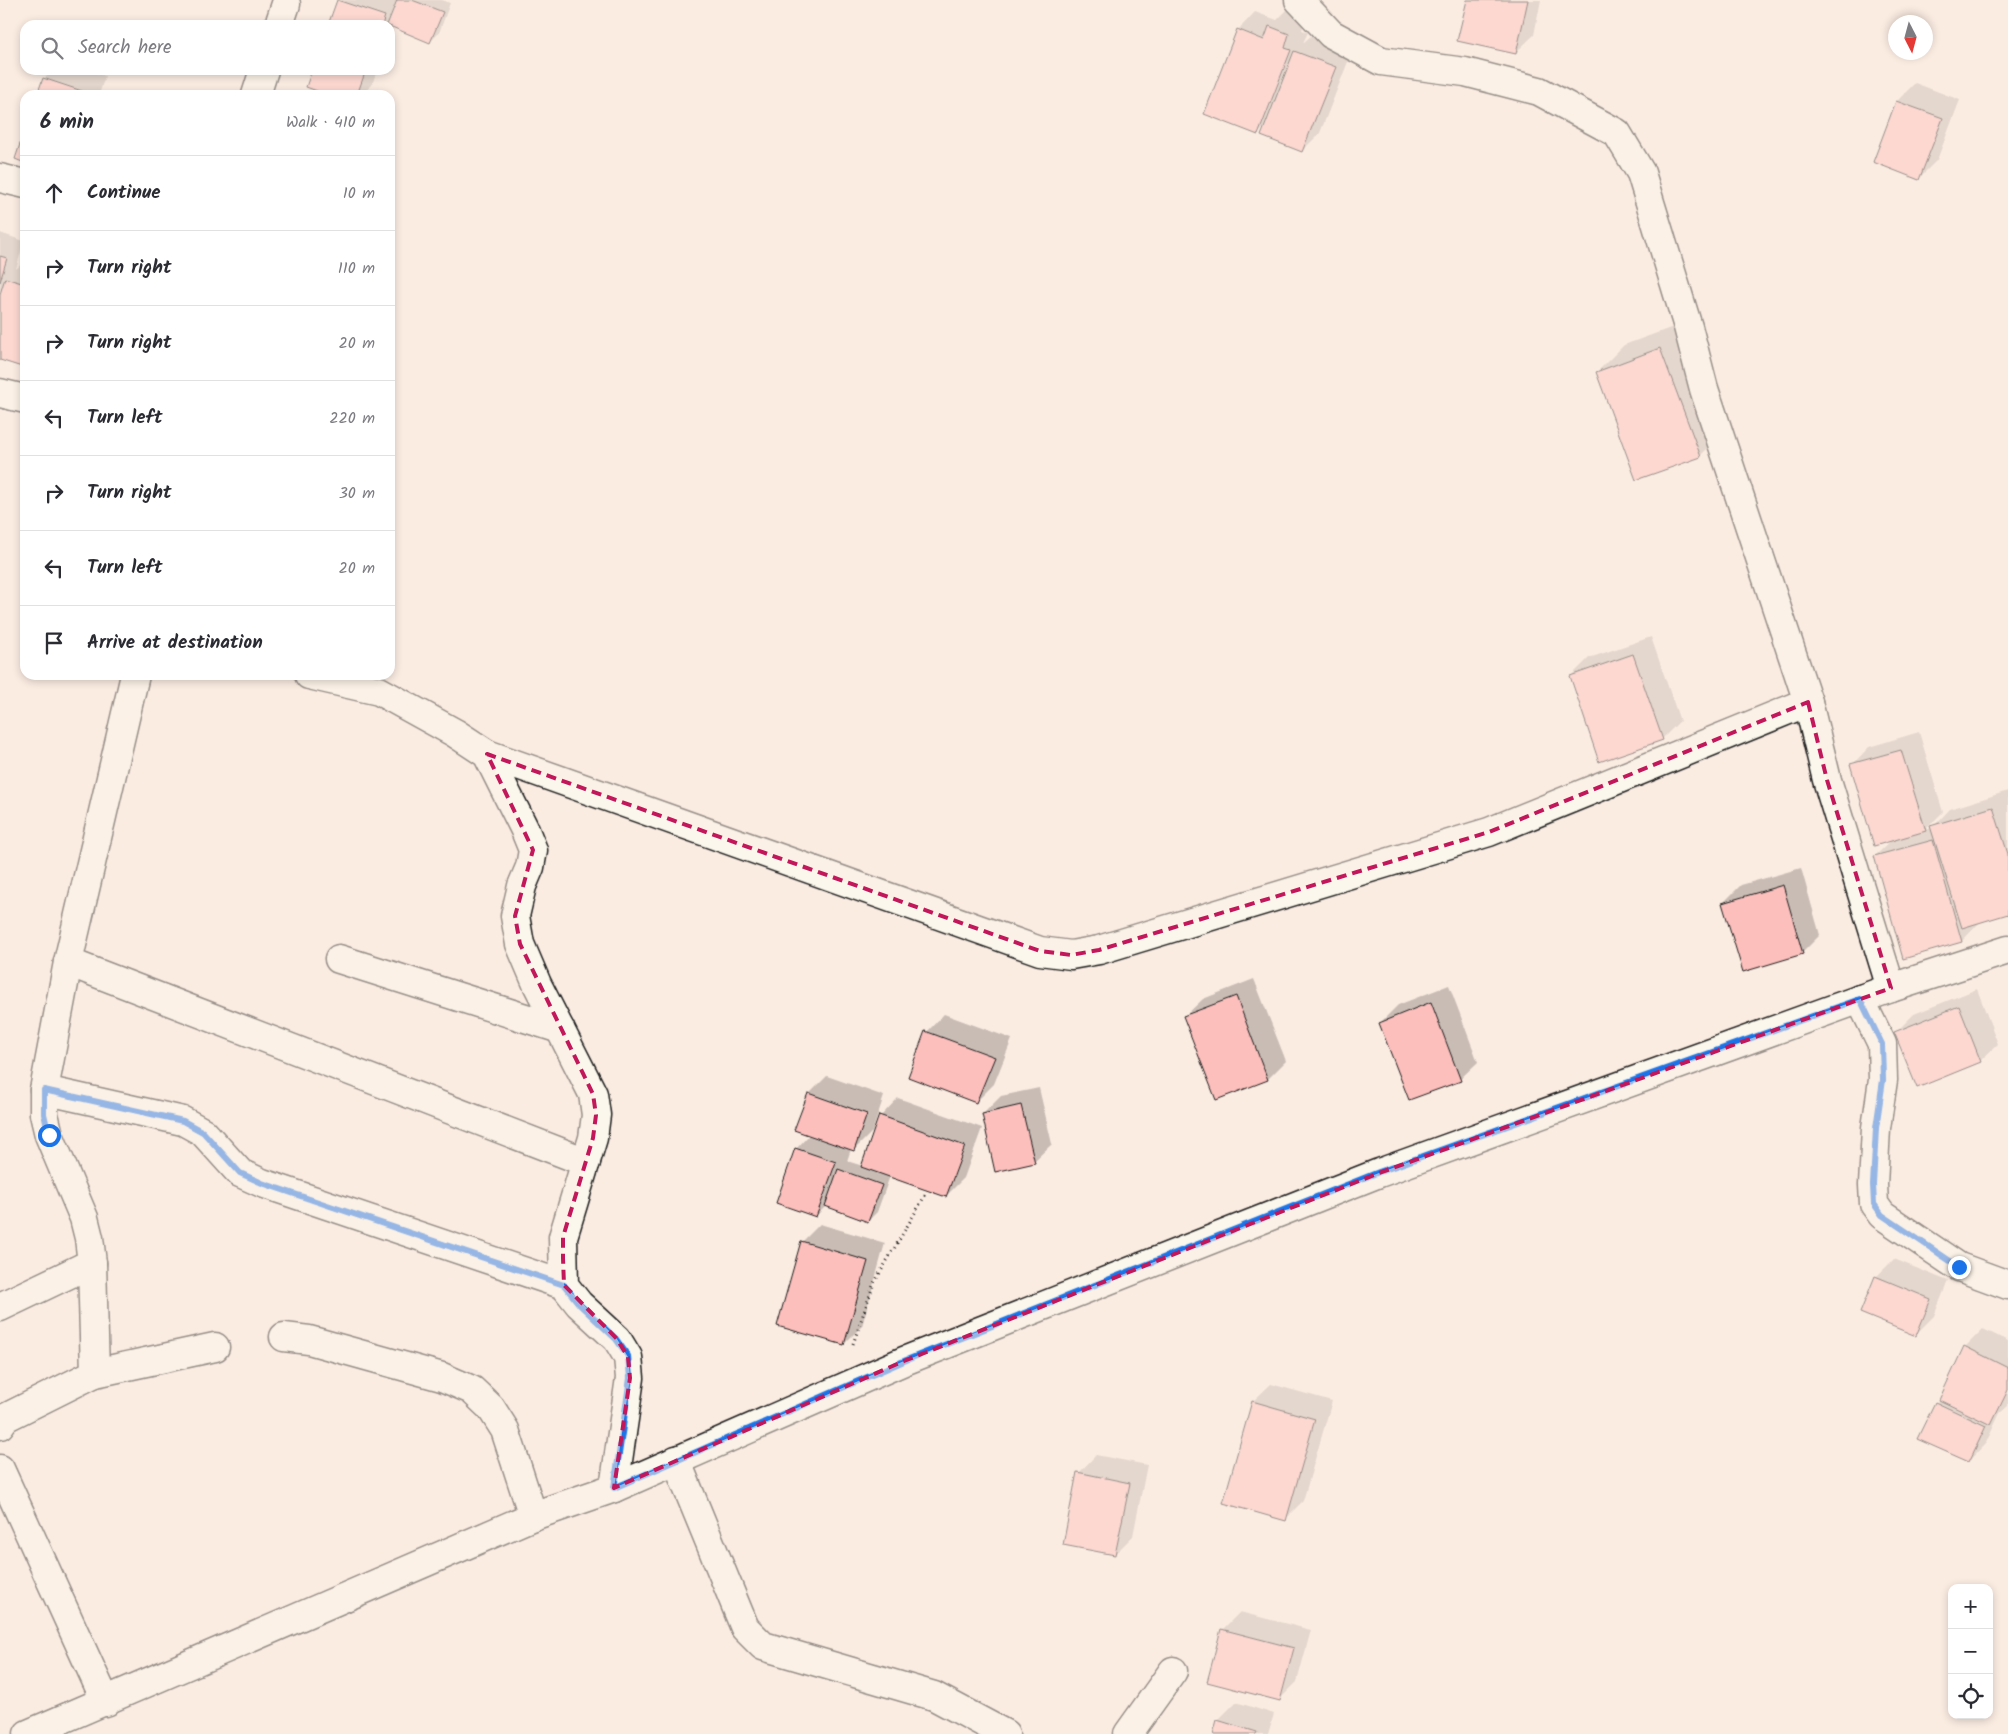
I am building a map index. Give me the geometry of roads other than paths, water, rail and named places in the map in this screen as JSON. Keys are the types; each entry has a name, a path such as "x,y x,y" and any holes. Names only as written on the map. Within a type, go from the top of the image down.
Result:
{"street":[{"path":"1299,0 1331,34 1382,61 1464,72 1539,91 1617,133 1641,173 1688,327 1704,388 1808,702 1827,780 1891,988"},
{"path":"258,90 262,75"},
{"path":"0,178 20,183"},
{"path":"0,393 20,398"},
{"path":"95,1372 92,1263 89,1238 84,1218 49,1135 44,1114 44,1090 68,962 134,680"},
{"path":"331,680 378,691 455,733 487,754 1040,951 1071,955 1099,950 1489,832 1808,702"},
{"path":"487,754 533,850 530,867 522,886 515,916 520,944 536,984 593,1094 596,1115 593,1138 563,1237 564,1285"},
{"path":"28,1734 106,1702 533,1516 614,1488 904,1361 1379,1172 1891,988 2008,950"},
{"path":"339,959 560,1029"},
{"path":"68,962 586,1162"},
{"path":"1860,999 1882,1044 1883,1080 1876,1128 1874,1204 1882,1215 1959,1267 2008,1285"},
{"path":"44,1090 183,1121 203,1132 240,1173 262,1183 564,1285 579,1304 616,1339 628,1356 630,1378 614,1488"},
{"path":"0,1307 92,1263"},
{"path":"284,1337 309,1340 442,1377 472,1390 491,1408 505,1430 533,1516"},
{"path":"0,1425 5,1418 95,1372 214,1347"},
{"path":"676,1460 745,1628 763,1646 934,1696 1005,1734"},
{"path":"0,1469 106,1702"},
{"path":"1128,1734 1173,1671"}]}
